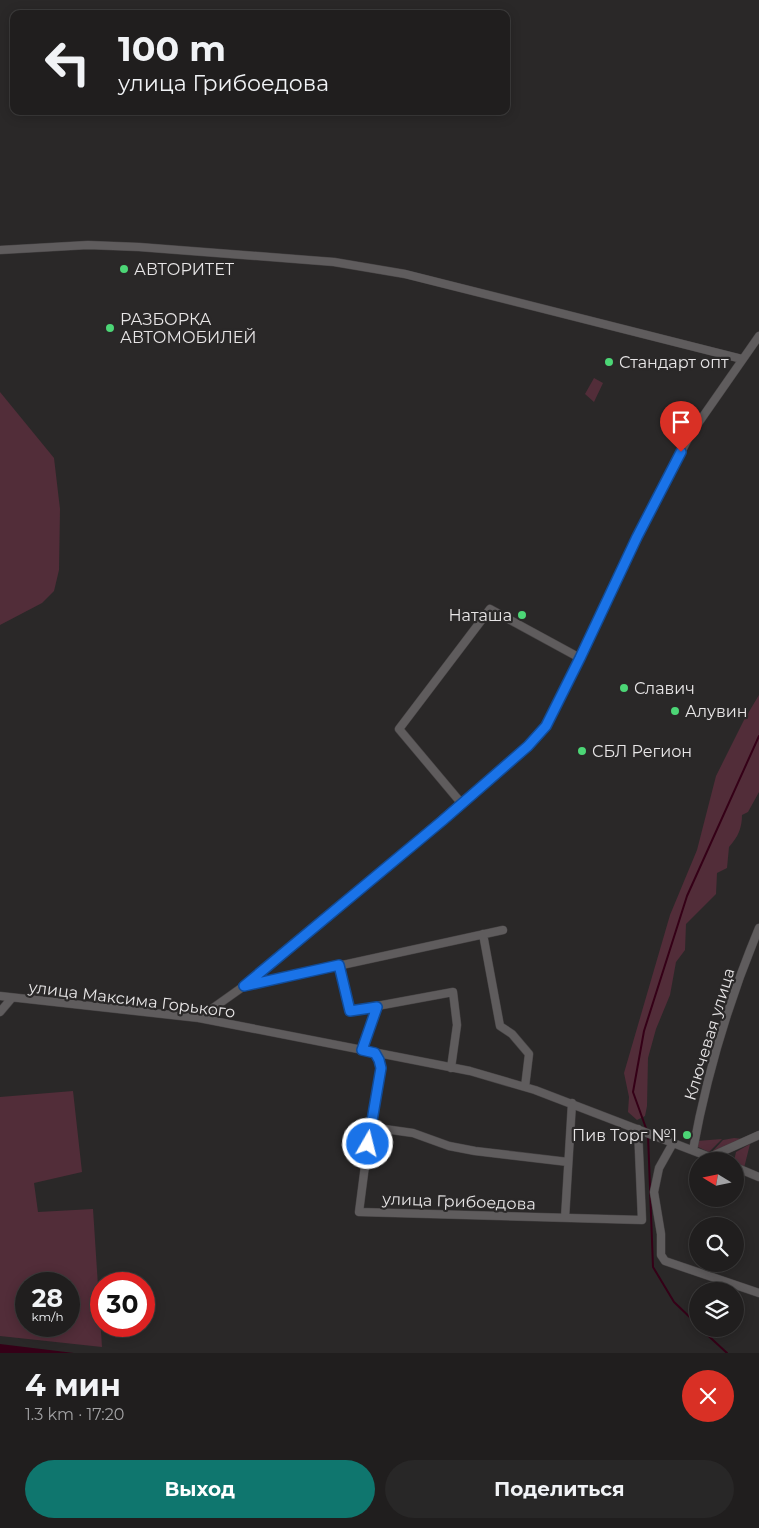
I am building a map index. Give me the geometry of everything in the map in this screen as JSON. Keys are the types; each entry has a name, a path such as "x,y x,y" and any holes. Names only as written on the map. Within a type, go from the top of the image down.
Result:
{"street":[{"path":"0,250 88,245 139,247 334,262 405,274 742,359"},
{"path":"199,1018 244,986 462,804 528,746 546,726 637,537 690,435 759,336"},
{"path":"462,804 399,729 490,609 580,658"},
{"name":"Ключевая улица","path":"692,1150 703,1096 720,1035 737,981 759,928"},
{"path":"244,986 503,930"},
{"path":"483,934 500,1026 512,1034 529,1054 525,1087"},
{"path":"339,965 350,1011 453,992 457,1025 451,1068"},
{"name":"улица Максима Горького","path":"0,996 11,999 199,1018 451,1068 525,1087 572,1103 696,1152"},
{"path":"0,1012 11,999"},
{"path":"362,1050 377,1007"},
{"name":"улица Грибоедова","path":"375,1053 381,1068 370,1127 360,1212 642,1220 638,1129"},
{"path":"565,1218 572,1103"},
{"path":"370,1127 413,1133 458,1148 568,1162"},
{"path":"723,1152 759,1135"},
{"path":"673,1143 659,1168 654,1192 661,1234 661,1255 665,1262 759,1293"},
{"path":"744,1171 759,1177"}],"shaded area":[{"path":"594,378 603,383 594,402 585,394"},
{"path":"0,392 54,458 60,509 59,570 54,591 42,603 0,625"},
{"path":"759,695 759,792 748,812 742,815 739,832 729,847 727,868 717,873 716,894 686,924 685,950 676,962 670,995 656,1029 648,1058 645,1116 637,1120 628,1112 629,1097 624,1073 670,915 697,850 716,776 744,720"},
{"path":"73,1091 82,1172 34,1183 38,1212 93,1209 97,1272 90,1272 90,1337 101,1337 102,1347 0,1336 0,1097"},
{"path":"734,1138 743,1139 712,1152 723,1140"},
{"path":"722,1139 709,1152 698,1147 697,1141"},
{"path":"750,1144 744,1168 744,1152 736,1152"},
{"path":"0,1344 74,1353 0,1353"}],"waterway":[{"path":"647,1131 633,1092 644,1031 687,896 759,736"},
{"path":"648,1135 653,1267 674,1302 689,1316"},
{"path":"710,1337 727,1353"}],"place":[{"name":"АВТОРИТЕТ","path":"124,269"},
{"name":"РАЗБОРКА АВТОМОБИЛЕЙ","path":"110,328"},
{"name":"Стандарт опт","path":"609,362"},
{"name":"Наташа","path":"522,615"},
{"name":"Славич","path":"624,688"},
{"name":"Алувин","path":"675,711"},
{"name":"СБЛ Регион","path":"582,751"},
{"name":"Пив Торг №1","path":"687,1135"}],"route":[{"path":"368,1144 381,1068 375,1053 362,1050 377,1007 350,1011 339,965 244,986 298,943 442,821 528,746 546,726 568,684 637,537 681,452"}]}
